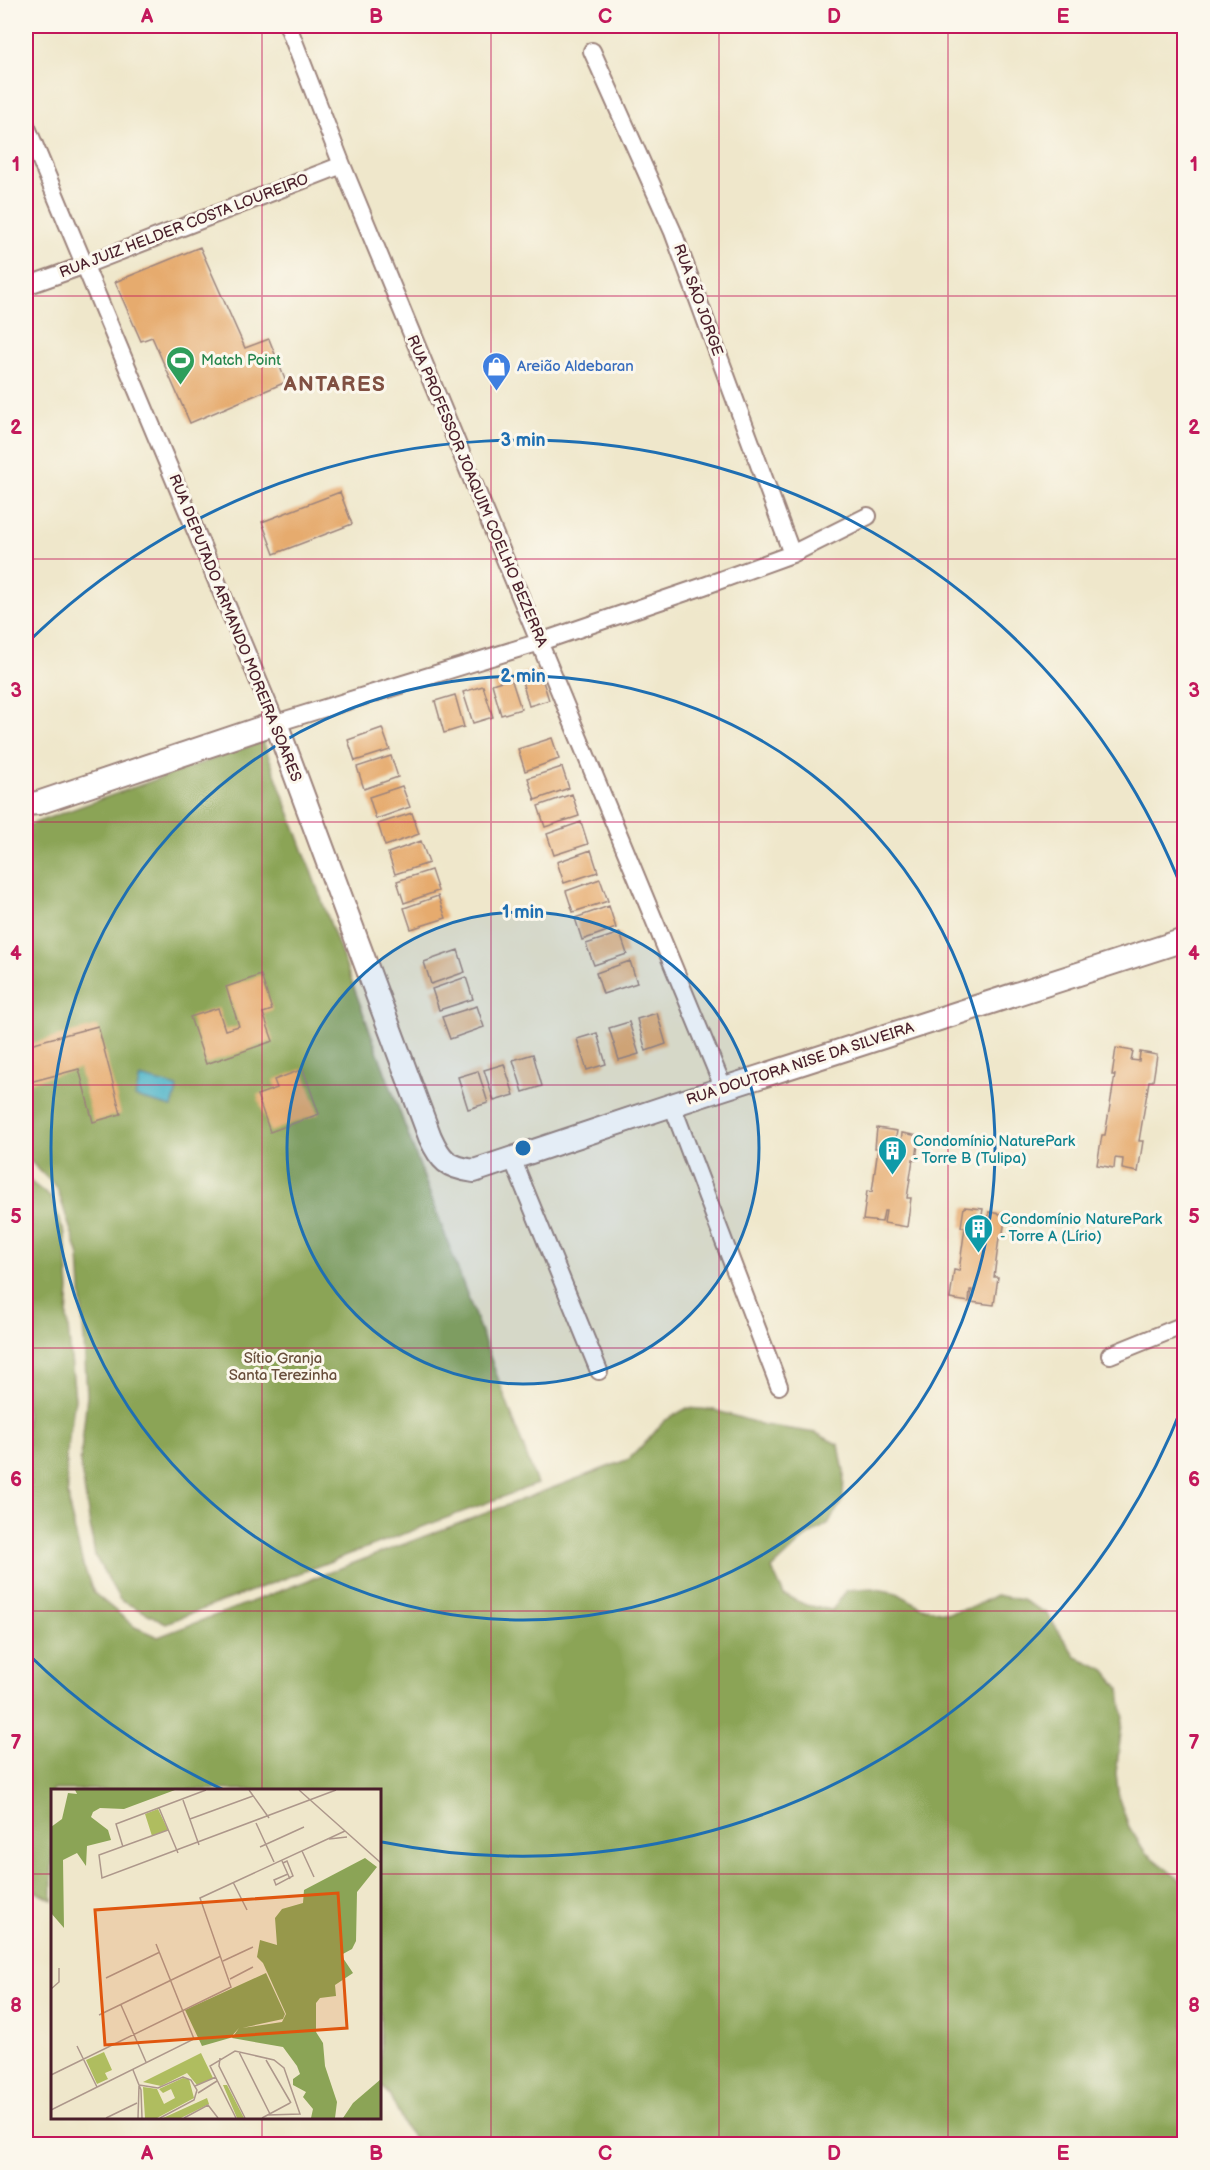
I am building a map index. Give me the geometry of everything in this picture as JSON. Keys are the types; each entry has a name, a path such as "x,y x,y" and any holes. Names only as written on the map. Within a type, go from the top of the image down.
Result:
{"street":[{"name":"RUA PROFESSOR JOAQUIM COELHO BEZERRA","path":"288,26 342,165 724,1089"},
{"name":"RUA SÃO JORGE","path":"592,51 673,232 792,554"},
{"name":"RUA DEPUTADO ARMANDO MOREIRA SOARES","path":"26,124 276,723 430,1137"},
{"name":"RUA JUIZ HELDER COSTA LOUREIRO","path":"26,286 85,266 342,165"},
{"path":"26,804 276,723 540,642 792,554 868,516"},
{"name":"RUA DOUTORA NISE DA SILVEIRA","path":"430,1137 439,1157 457,1168 474,1171 1185,940"},
{"path":"672,1105 779,1386"},
{"path":"512,1158 599,1371"},
{"path":"1110,1356 1185,1325"}],"green space":[{"name":"Sítio Granja Santa Terezinha","path":"263,741 537,1484 166,1623 120,1600 95,1556 80,1463 87,1395 79,1256 57,1188 26,1157 26,826"},
{"path":"26,1178 51,1198 65,1234 69,1289 67,1317 75,1399 66,1456 67,1484 70,1511 83,1565 94,1593 135,1627 158,1637 629,1459 664,1421 687,1408 714,1410 764,1425 816,1433 839,1445 844,1472 843,1499 829,1523 806,1537 772,1569 784,1595 806,1605 832,1610 847,1590 872,1588 897,1593 922,1607 948,1613 973,1607 996,1595 1022,1600 1046,1613 1076,1657 1104,1669 1120,1689 1123,1716 1116,1773 1119,1799 1129,1827 1145,1852 1184,1883 1184,2144 418,2144 406,2129 389,2094 381,2087 381,1789 51,1789 51,1899 37,1892 26,1892"}],"water":[{"path":"140,1077 178,1087 172,1107 135,1097"}],"building":[{"path":"200,247 245,348 269,339 286,382 190,423 152,337 141,341 115,282"},
{"path":"340,492 352,524 274,554 262,522"},
{"path":"539,669 549,700 529,706 520,674"},
{"path":"511,678 521,709 501,715 492,684"},
{"path":"483,686 493,717 473,723 463,692"},
{"path":"455,695 464,727 444,733 435,701"},
{"path":"382,728 390,750 355,761 348,740"},
{"path":"552,738 559,759 525,771 518,749"},
{"path":"391,756 398,777 364,789 357,767"},
{"path":"562,767 569,788 535,800 528,778"},
{"path":"402,786 410,807 376,819 369,797"},
{"path":"572,794 579,816 545,827 538,806"},
{"path":"412,813 419,834 385,846 378,824"},
{"path":"581,822 588,844 554,855 547,834"},
{"path":"421,841 429,863 395,874 388,853"},
{"path":"591,850 598,872 564,883 557,862"},
{"path":"431,870 438,891 404,903 397,881"},
{"path":"600,879 608,901 573,912 566,891"},
{"path":"438,896 446,918 411,929 404,908"},
{"path":"609,906 616,928 582,940 575,918"},
{"path":"620,933 627,954 594,965 586,944"},
{"path":"458,950 465,972 431,984 424,962"},
{"path":"630,961 637,983 603,994 596,973"},
{"path":"261,975 272,1010 263,1013 273,1041 206,1064 190,1017 218,1008 225,1030 239,1026 226,987"},
{"path":"466,977 473,999 439,1010 432,989"},
{"path":"477,1006 484,1027 450,1039 442,1017"},
{"path":"657,1013 666,1044 646,1051 637,1019"},
{"path":"629,1022 639,1054 619,1060 609,1028"},
{"path":"98,1026 121,1114 93,1122 79,1069 26,1083 26,1045"},
{"path":"597,1033 606,1064 587,1070 577,1039"},
{"path":"1116,1048 1133,1051 1131,1060 1139,1061 1140,1052 1157,1055 1153,1081 1149,1081 1139,1141 1143,1141 1138,1172 1122,1169 1123,1159 1115,1158 1114,1168 1097,1165 1102,1135 1105,1135 1115,1075 1112,1075"},
{"path":"533,1054 542,1086 523,1092 513,1060"},
{"path":"504,1064 514,1095 494,1101 484,1070"},
{"path":"303,1069 319,1114 270,1132 257,1095 277,1088 274,1080"},
{"path":"478,1071 488,1103 468,1109 458,1077"},
{"name":"Condomínio NaturePark - Torre B (Tulipa)","path":"877,1128 897,1131 895,1142 901,1143 902,1133 919,1136 907,1198 911,1198 907,1227 884,1223 886,1211 884,1211 882,1222 863,1220 867,1191 872,1192 878,1148 875,1148"},
{"name":"Condomínio NaturePark - Torre A (Lírio)","path":"964,1207 983,1209 981,1221 988,1222 989,1212 1006,1215 1002,1238 999,1238 994,1277 998,1277 994,1305 971,1302 972,1290 970,1290 969,1302 950,1299 954,1270 959,1271 965,1227 961,1227"}],"place":[{"name":"Match Point","path":"180,386"},
{"name":"Areião Aldebaran","path":"496,392"},
{"name":"Condomínio NaturePark - Torre B (Tulipa)","path":"892,1176"},
{"name":"Condomínio NaturePark - Torre A (Lírio)","path":"979,1254"}],"district":[{"name":"ANTARES","path":"335,384"}]}
